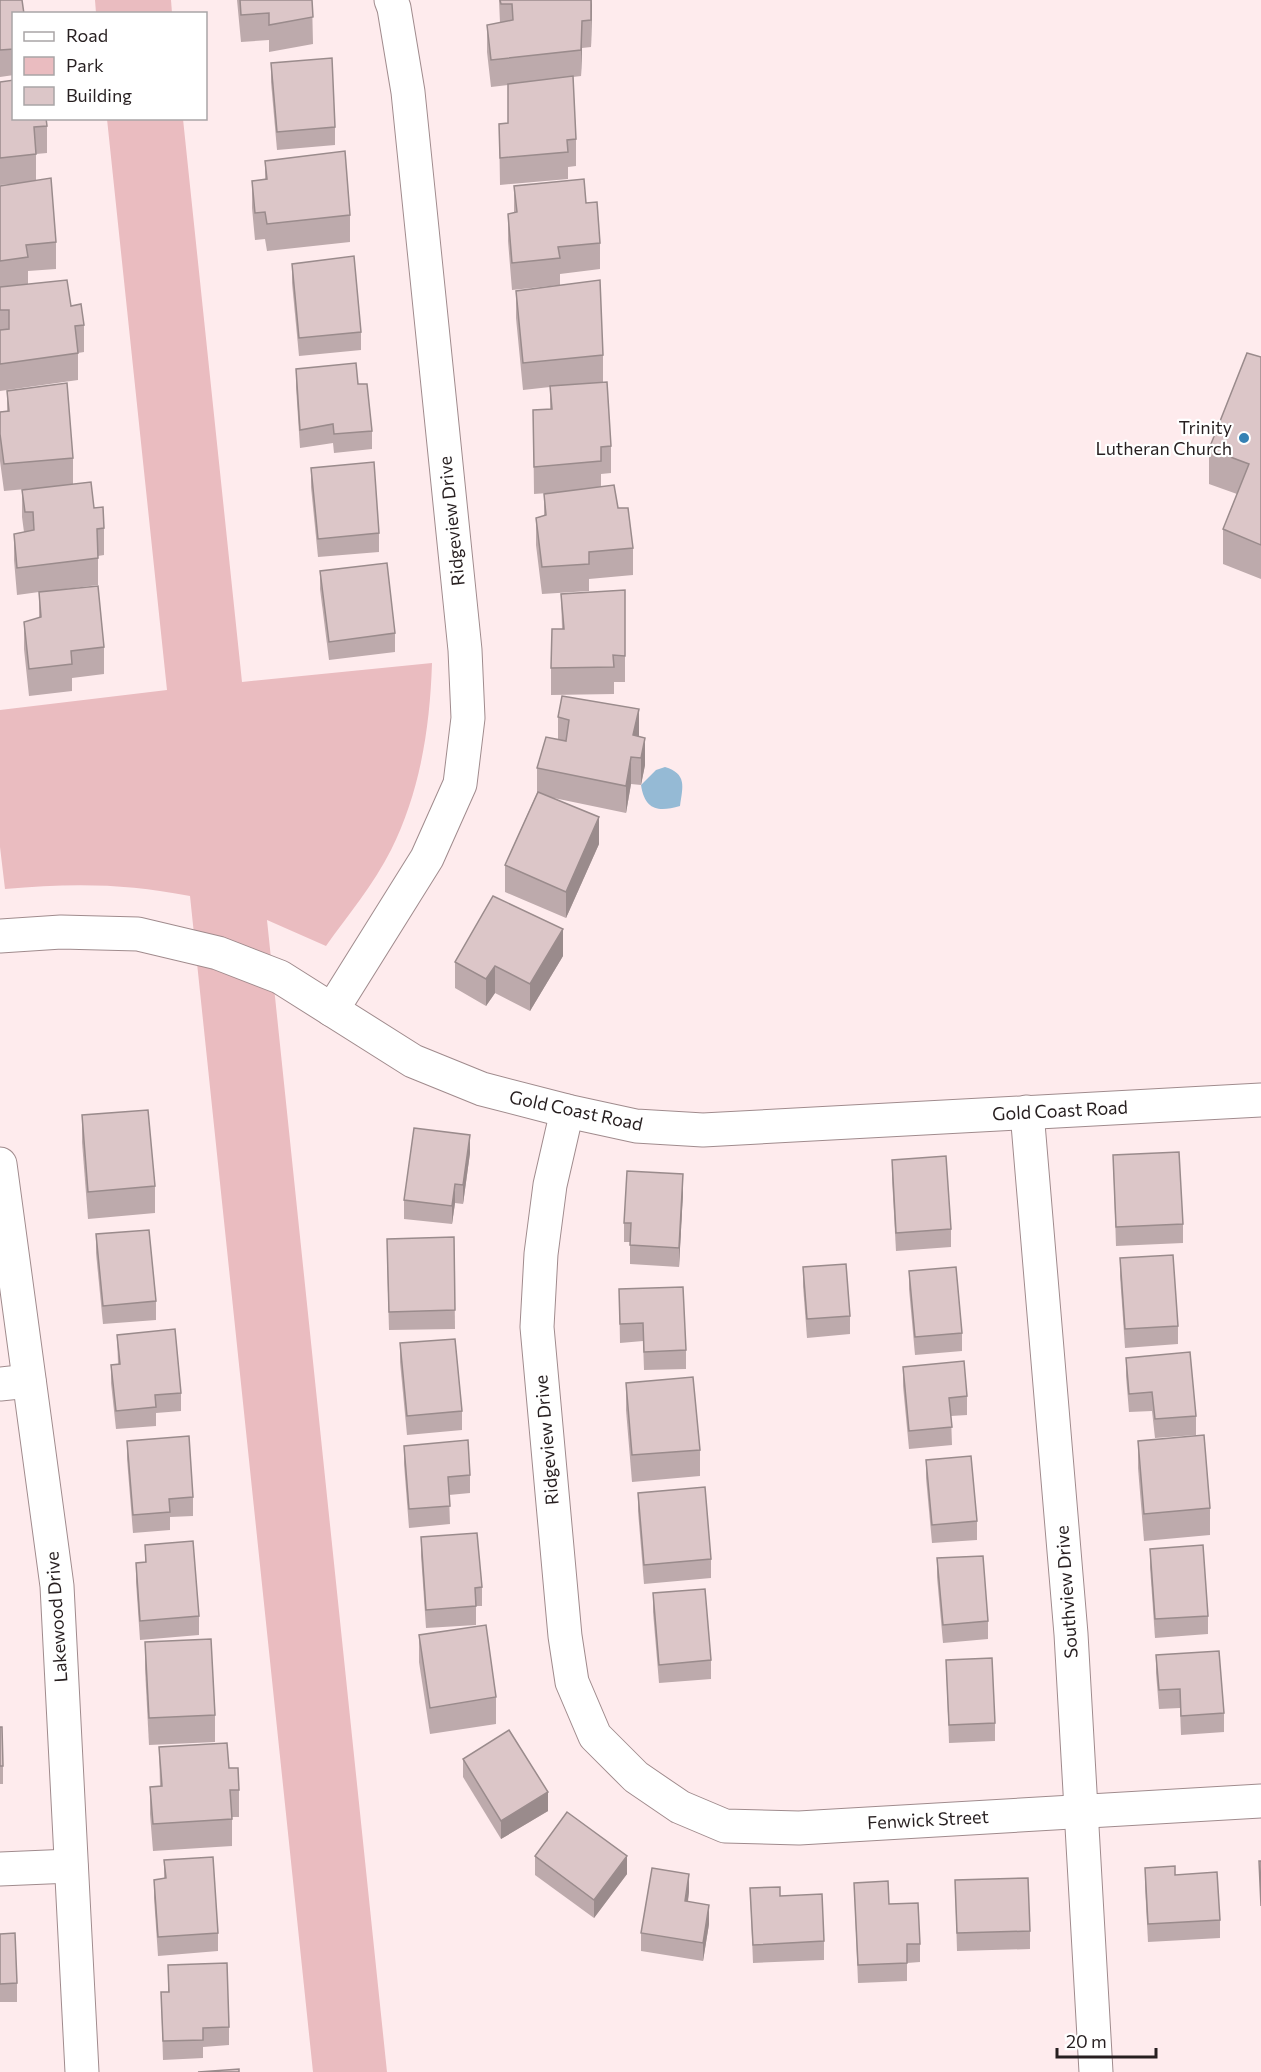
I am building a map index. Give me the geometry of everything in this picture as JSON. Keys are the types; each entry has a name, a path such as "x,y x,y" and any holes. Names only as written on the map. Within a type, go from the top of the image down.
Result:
{"street":[{"name":"Ridgeview Drive","path":"332,1010 428,858 460,784 468,718 465,650 410,116 391,0"},
{"name":"Gold Coast Road","path":"0,936 60,932 138,934 218,953 280,977 413,1061 482,1089 636,1126 703,1130 1261,1100"},
{"name":"Ridgeview Drive","path":"567,1111 550,1185 542,1242 537,1327 564,1624 572,1682 595,1736 616,1758"},
{"name":"Southview Drive","path":"1027,1112 1070,1622 1096,2072"},
{"name":"Lakewood Drive","path":"0,1164 14,1382 57,1586 82,2072"},
{"name":"Fenwick Street","path":"616,1758 636,1777 680,1807 725,1826 799,1828 1261,1801"},
{"path":"0,1869 71,1866"}],"green space":[{"path":"95,0 171,0 172,12 96,12"},
{"path":"107,120 183,120 242,682 432,663 429,711 422,759 401,828 377,875 326,946 267,920 387,2072 313,2072 190,896 98,885 5,889 0,847 0,710 167,690"}],"water":[{"path":"665,767 677,773 682,782 680,806 666,809 654,808 646,800 641,785 656,770"}],"building":[{"path":"0,0 22,0 24,12 12,12 12,49 0,50"},
{"path":"240,0 312,0 313,17 269,25 269,13 241,15"},
{"path":"500,0 591,0 591,20 582,21 581,50 491,60 487,25 513,20 512,4 501,4"},
{"path":"332,58 335,127 277,132 271,63"},
{"path":"573,76 576,139 567,140 568,152 500,158 499,124 508,123 508,84"},
{"path":"12,80 12,120 46,120 47,126 34,127 36,154 0,158 0,82"},
{"path":"345,151 350,215 267,224 265,212 255,213 252,181 267,179 265,161"},
{"path":"51,178 56,242 26,245 28,257 0,261 0,186"},
{"path":"584,179 586,203 597,202 600,243 558,247 560,258 512,263 508,214 517,212 514,186"},
{"path":"354,256 361,332 299,338 292,264"},
{"path":"67,280 71,306 81,304 84,325 75,326 78,353 0,364 0,330 9,329 9,310 0,310 0,287"},
{"path":"600,280 603,355 523,363 516,291"},
{"name":"Trinity Lutheran Church","path":"1247,353 1261,357 1261,545 1223,529 1249,464 1209,449"},
{"path":"356,363 358,384 367,384 372,431 334,434 333,424 300,430 296,369"},
{"path":"607,382 611,446 601,447 601,461 534,467 533,410 552,409 550,386"},
{"path":"67,383 73,458 4,464 0,412 9,411 7,391"},
{"path":"374,462 379,533 318,539 311,468"},
{"path":"91,482 94,508 103,507 104,528 97,529 98,558 17,568 14,534 34,530 33,512 25,512 22,490"},
{"path":"614,485 618,508 628,508 633,548 589,552 589,564 542,567 536,518 546,515 544,494"},
{"path":"387,563 395,633 329,642 320,571"},
{"path":"98,586 104,647 71,651 72,664 29,669 24,622 41,617 39,592"},
{"path":"625,590 625,656 613,655 614,667 551,668 552,629 564,629 561,594"},
{"path":"562,696 639,709 633,735 645,738 641,758 631,757 626,786 537,768 546,737 566,741 569,720 558,717"},
{"path":"538,792 599,817 566,892 505,865"},
{"path":"493,896 563,929 530,984 495,966 486,979 455,962"},
{"path":"148,1110 155,1186 88,1192 82,1115"},
{"path":"414,1128 470,1135 463,1185 455,1184 452,1206 404,1200"},
{"path":"1179,1152 1183,1224 1116,1227 1113,1155"},
{"path":"946,1156 951,1229 896,1233 892,1160"},
{"path":"627,1171 683,1174 679,1248 630,1245 631,1223 624,1223"},
{"path":"149,1230 156,1301 103,1306 96,1234"},
{"path":"454,1237 455,1310 389,1312 387,1239"},
{"path":"1173,1255 1178,1326 1125,1329 1120,1258"},
{"path":"846,1264 850,1316 807,1319 803,1267"},
{"path":"956,1267 962,1333 915,1337 909,1271"},
{"path":"683,1287 686,1350 644,1352 643,1323 620,1324 619,1289"},
{"path":"175,1329 181,1393 155,1395 156,1407 116,1411 111,1365 120,1364 117,1335"},
{"path":"455,1339 462,1411 407,1416 400,1343"},
{"path":"1190,1352 1196,1416 1155,1419 1152,1392 1129,1394 1126,1358"},
{"path":"964,1361 967,1396 949,1398 952,1427 909,1431 903,1367"},
{"path":"693,1377 700,1450 632,1455 626,1383"},
{"path":"1204,1435 1210,1508 1144,1514 1138,1441"},
{"path":"189,1436 193,1497 169,1499 170,1512 133,1515 127,1441"},
{"path":"468,1440 470,1475 448,1477 450,1506 409,1509 404,1446"},
{"path":"971,1456 977,1521 932,1525 926,1460"},
{"path":"705,1487 711,1559 644,1565 638,1493"},
{"path":"477,1533 482,1587 475,1588 476,1606 426,1610 421,1537"},
{"path":"193,1541 199,1616 140,1621 136,1563 146,1562 145,1545"},
{"path":"1203,1545 1208,1616 1155,1619 1150,1549"},
{"path":"983,1556 988,1621 943,1625 937,1558"},
{"path":"705,1589 711,1660 659,1665 653,1593"},
{"path":"486,1625 496,1697 430,1708 419,1635"},
{"path":"211,1639 215,1715 149,1718 145,1642"},
{"path":"1219,1651 1224,1713 1181,1716 1180,1689 1159,1690 1156,1655"},
{"path":"992,1658 995,1723 949,1725 946,1660"},
{"path":"0,1727 2,1727 3,1766 0,1766"},
{"path":"509,1730 548,1792 501,1821 463,1759"},
{"path":"227,1743 229,1768 238,1768 239,1790 230,1790 232,1819 153,1824 150,1787 162,1786 159,1747"},
{"path":"567,1812 627,1856 594,1900 535,1856"},
{"path":"213,1857 218,1933 158,1937 154,1880 166,1878 164,1860"},
{"path":"1259,1861 1261,1861 1261,1906"},
{"path":"1175,1866 1175,1875 1217,1872 1220,1920 1148,1924 1145,1868"},
{"path":"652,1868 689,1874 685,1901 709,1905 703,1943 641,1933"},
{"path":"1028,1878 1030,1931 957,1933 955,1880"},
{"path":"888,1881 889,1904 918,1903 920,1944 907,1944 907,1963 858,1965 854,1883"},
{"path":"780,1887 780,1896 822,1894 824,1941 753,1945 750,1888"},
{"path":"15,1933 17,1983 0,1984 0,1934"},
{"path":"227,1963 229,2027 203,2028 203,2040 163,2041 161,1992 169,1992 168,1965"},
{"path":"239,2069 239,2072 198,2072"}],"place":[{"name":"Trinity Lutheran Church","path":"1244,438"}]}
